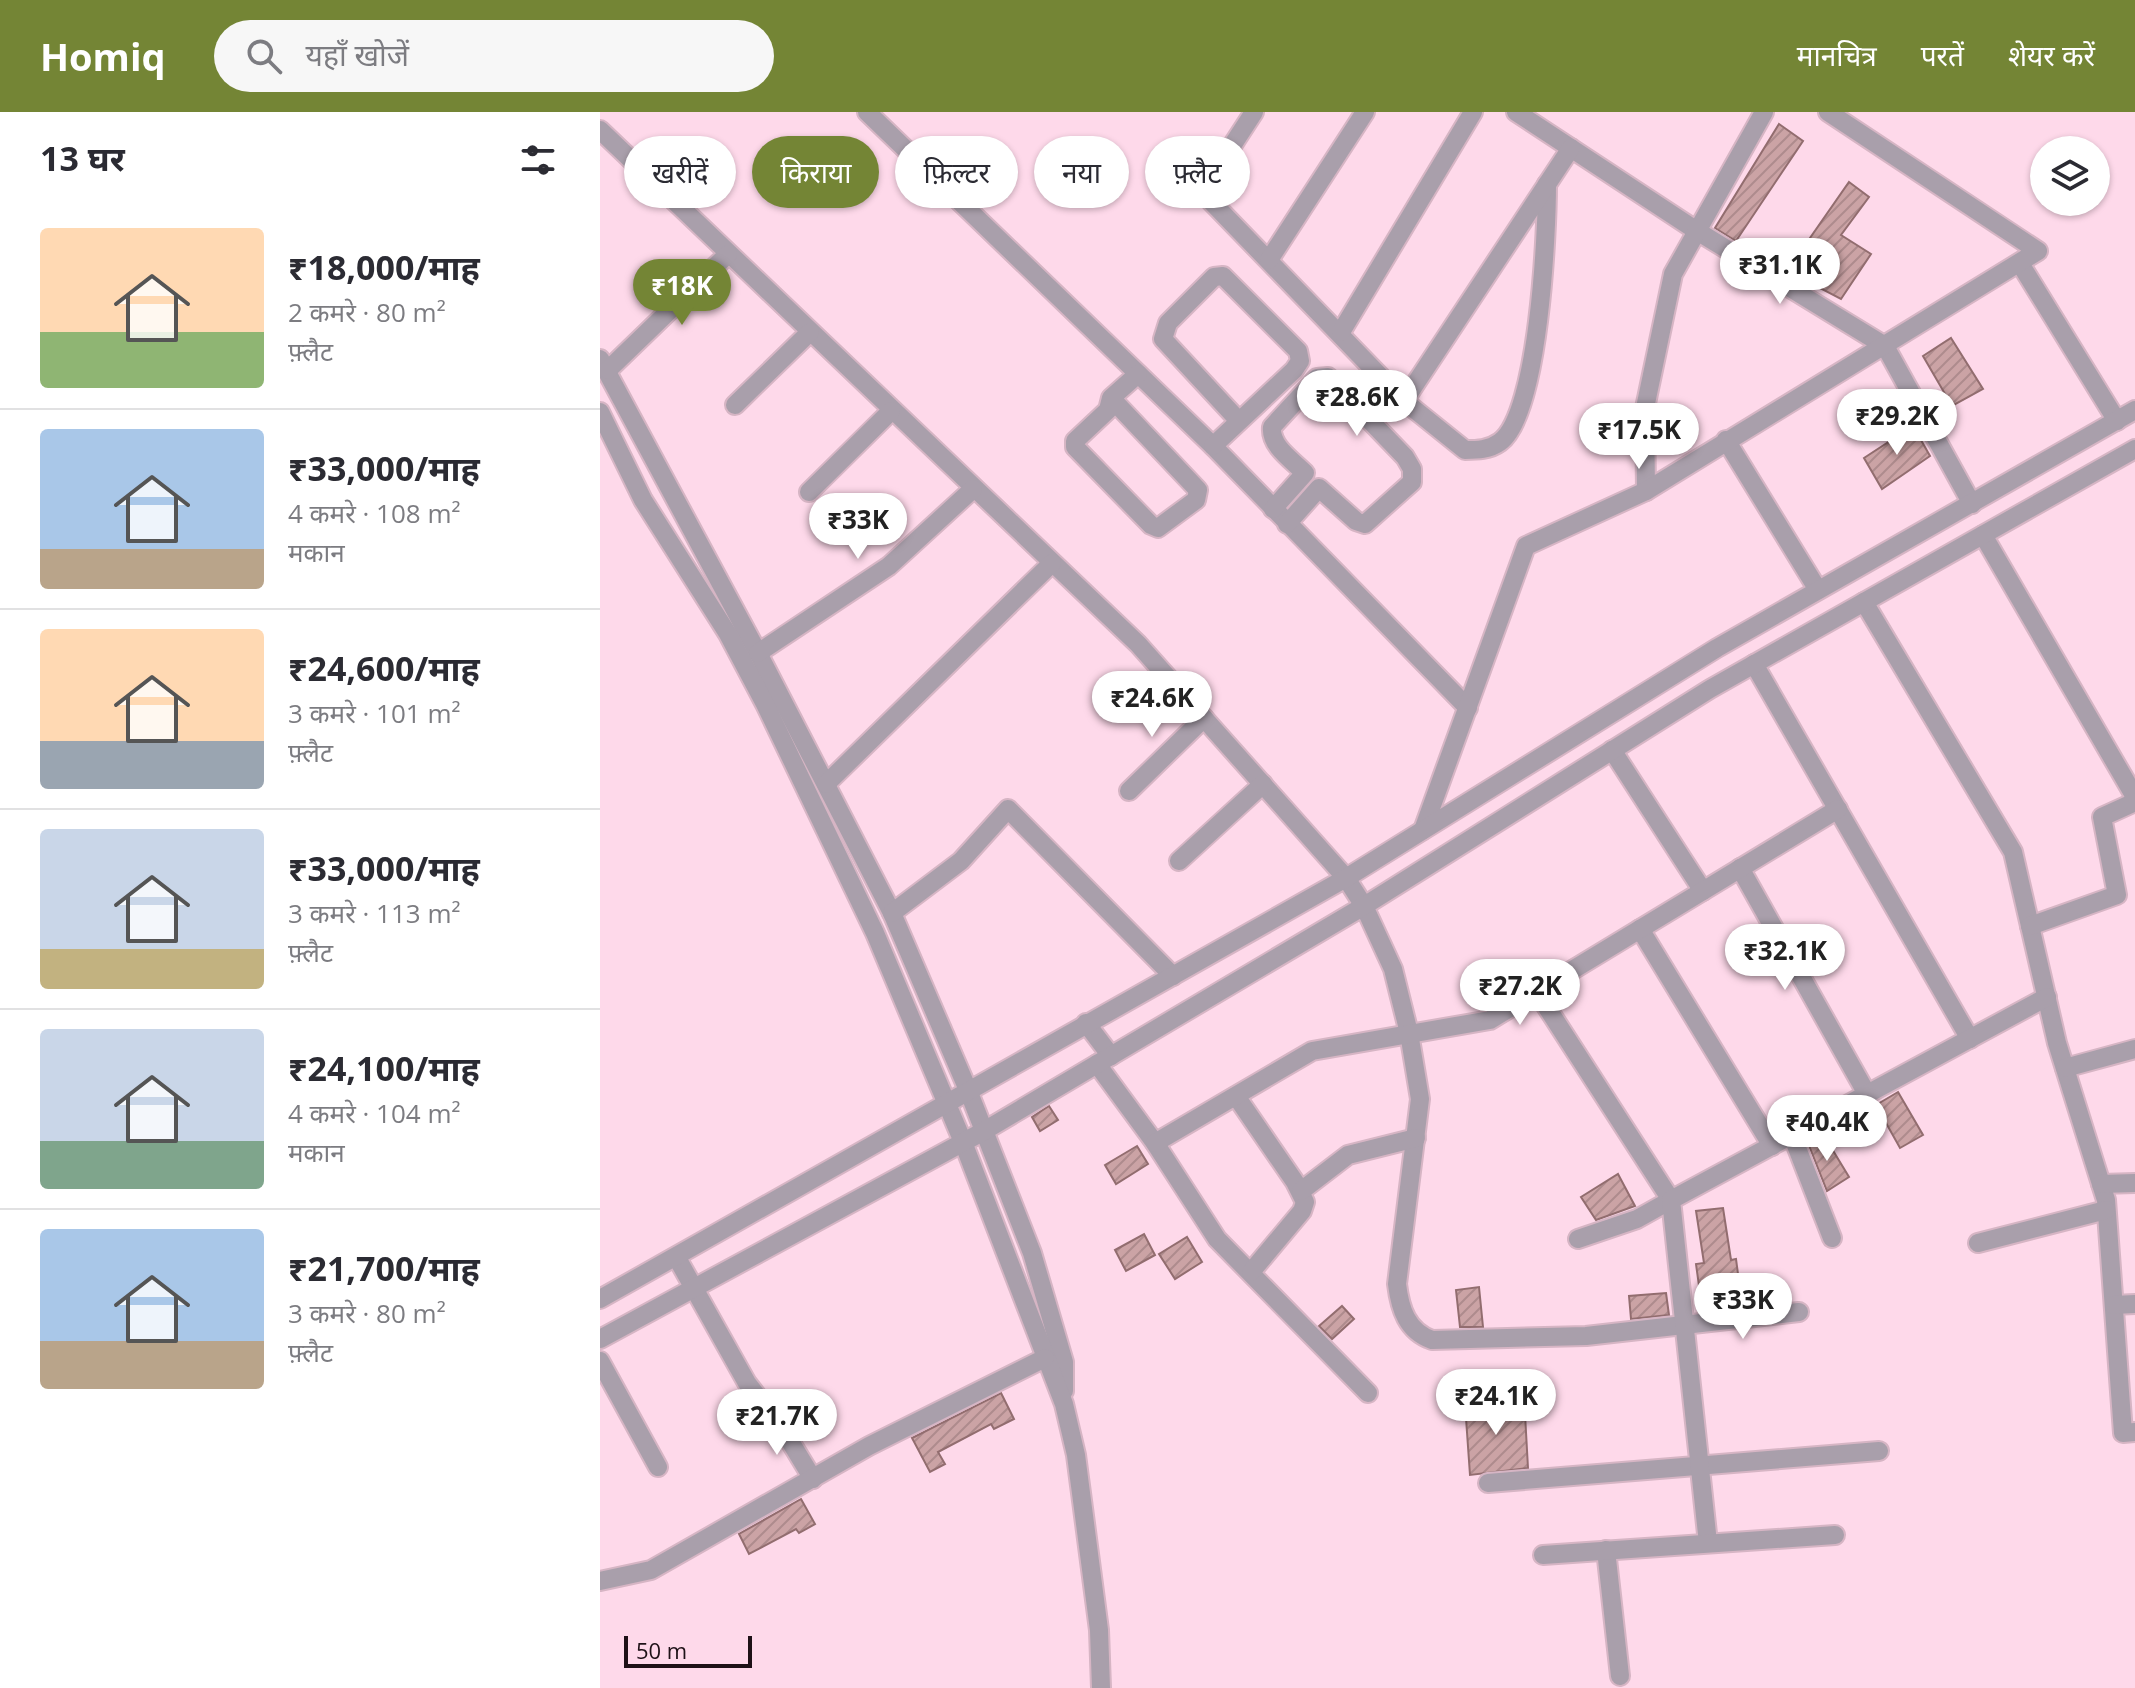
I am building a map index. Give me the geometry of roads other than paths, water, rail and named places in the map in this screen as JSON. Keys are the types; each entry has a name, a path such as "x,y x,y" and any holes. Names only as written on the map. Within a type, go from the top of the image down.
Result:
{"street":[{"path":"867,112 1213,446 1468,708"},
{"path":"1254,112 1202,192 1341,332 1404,401 1465,450 1487,449 1502,441 1515,420 1539,310 1547,249 1547,184"},
{"path":"1269,260 1365,112"},
{"path":"1341,332 1473,112"},
{"path":"1516,112 1697,231 1885,346 1972,504"},
{"path":"1646,491 1645,408 1673,274 1764,112"},
{"path":"1423,830 1526,546 1646,491 2021,265 2038,251 1828,112"},
{"path":"600,130 1138,644 1346,878 1364,906 1393,969 1409,1033 1420,1099 1397,1284 1399,1305 1419,1335 1432,1340 1586,1336 1799,1312"},
{"path":"1404,401 1571,148"},
{"path":"728,254 604,364 892,913 968,1090 1032,1253 1051,1358 1076,1455 1099,1630 1101,1688"},
{"path":"2021,265 2117,421"},
{"path":"1213,446 1239,421 1300,361 1298,351 1223,276 1214,277 1168,323 1163,339 1239,421"},
{"path":"735,405 810,332"},
{"path":"1111,398 1198,490 1196,500 1158,528 1151,525 1075,447 1075,441 1108,410 1111,398 1138,374"},
{"path":"1328,377 1405,457 1413,477 1412,482 1365,524 1356,521 1305,473 1277,445 1271,436 1272,427 1317,378 1328,377"},
{"path":"600,1299 1346,878 1717,648 2135,410"},
{"path":"809,492 891,411"},
{"path":"600,412 643,500 728,634 765,704 875,933 1051,1358"},
{"path":"1726,440 1818,590"},
{"path":"600,1339 984,1131 1364,906 1754,664 2135,449"},
{"path":"1273,509 1305,473"},
{"path":"1287,524 1319,488"},
{"path":"758,653 889,566 973,489"},
{"path":"1983,535 2135,799 2102,817 2117,895 2030,926"},
{"path":"826,784 1052,563"},
{"path":"1864,602 2013,852 2065,1068 2101,1184 2106,1210 2123,1433 2135,1432"},
{"path":"1754,664 1970,1039"},
{"path":"1129,791 1204,718"},
{"path":"1612,750 1703,891"},
{"path":"1179,861 1263,784"},
{"path":"892,913 961,861 1008,809 1173,976"},
{"path":"1155,1143 1312,1051 1490,1020 1838,809"},
{"path":"1740,868 1867,1094"},
{"path":"1640,929 1772,1146"},
{"path":"1537,992 1671,1200 1682,1327 1708,1543"},
{"path":"1578,1239 1637,1219 2047,997"},
{"path":"1086,1023 1104,1060 1217,1239 1368,1393"},
{"path":"2065,1068 2135,1049"},
{"path":"1236,1096 1301,1191 1305,1202 1302,1211 1251,1272"},
{"path":"1792,1135 1832,1238"},
{"path":"1301,1191 1348,1155 1416,1138"},
{"path":"2101,1184 2135,1183"},
{"path":"1978,1243 2106,1210"},
{"path":"677,1258 757,1396"},
{"path":"2114,1305 2135,1304"},
{"path":"600,1581 651,1570 813,1479 1051,1358"},
{"path":"600,1361 658,1467"},
{"path":"774,1415 813,1479"},
{"path":"1488,1483 1879,1451"},
{"path":"1543,1555 1835,1535"},
{"path":"1606,1550 1620,1676"}]}
